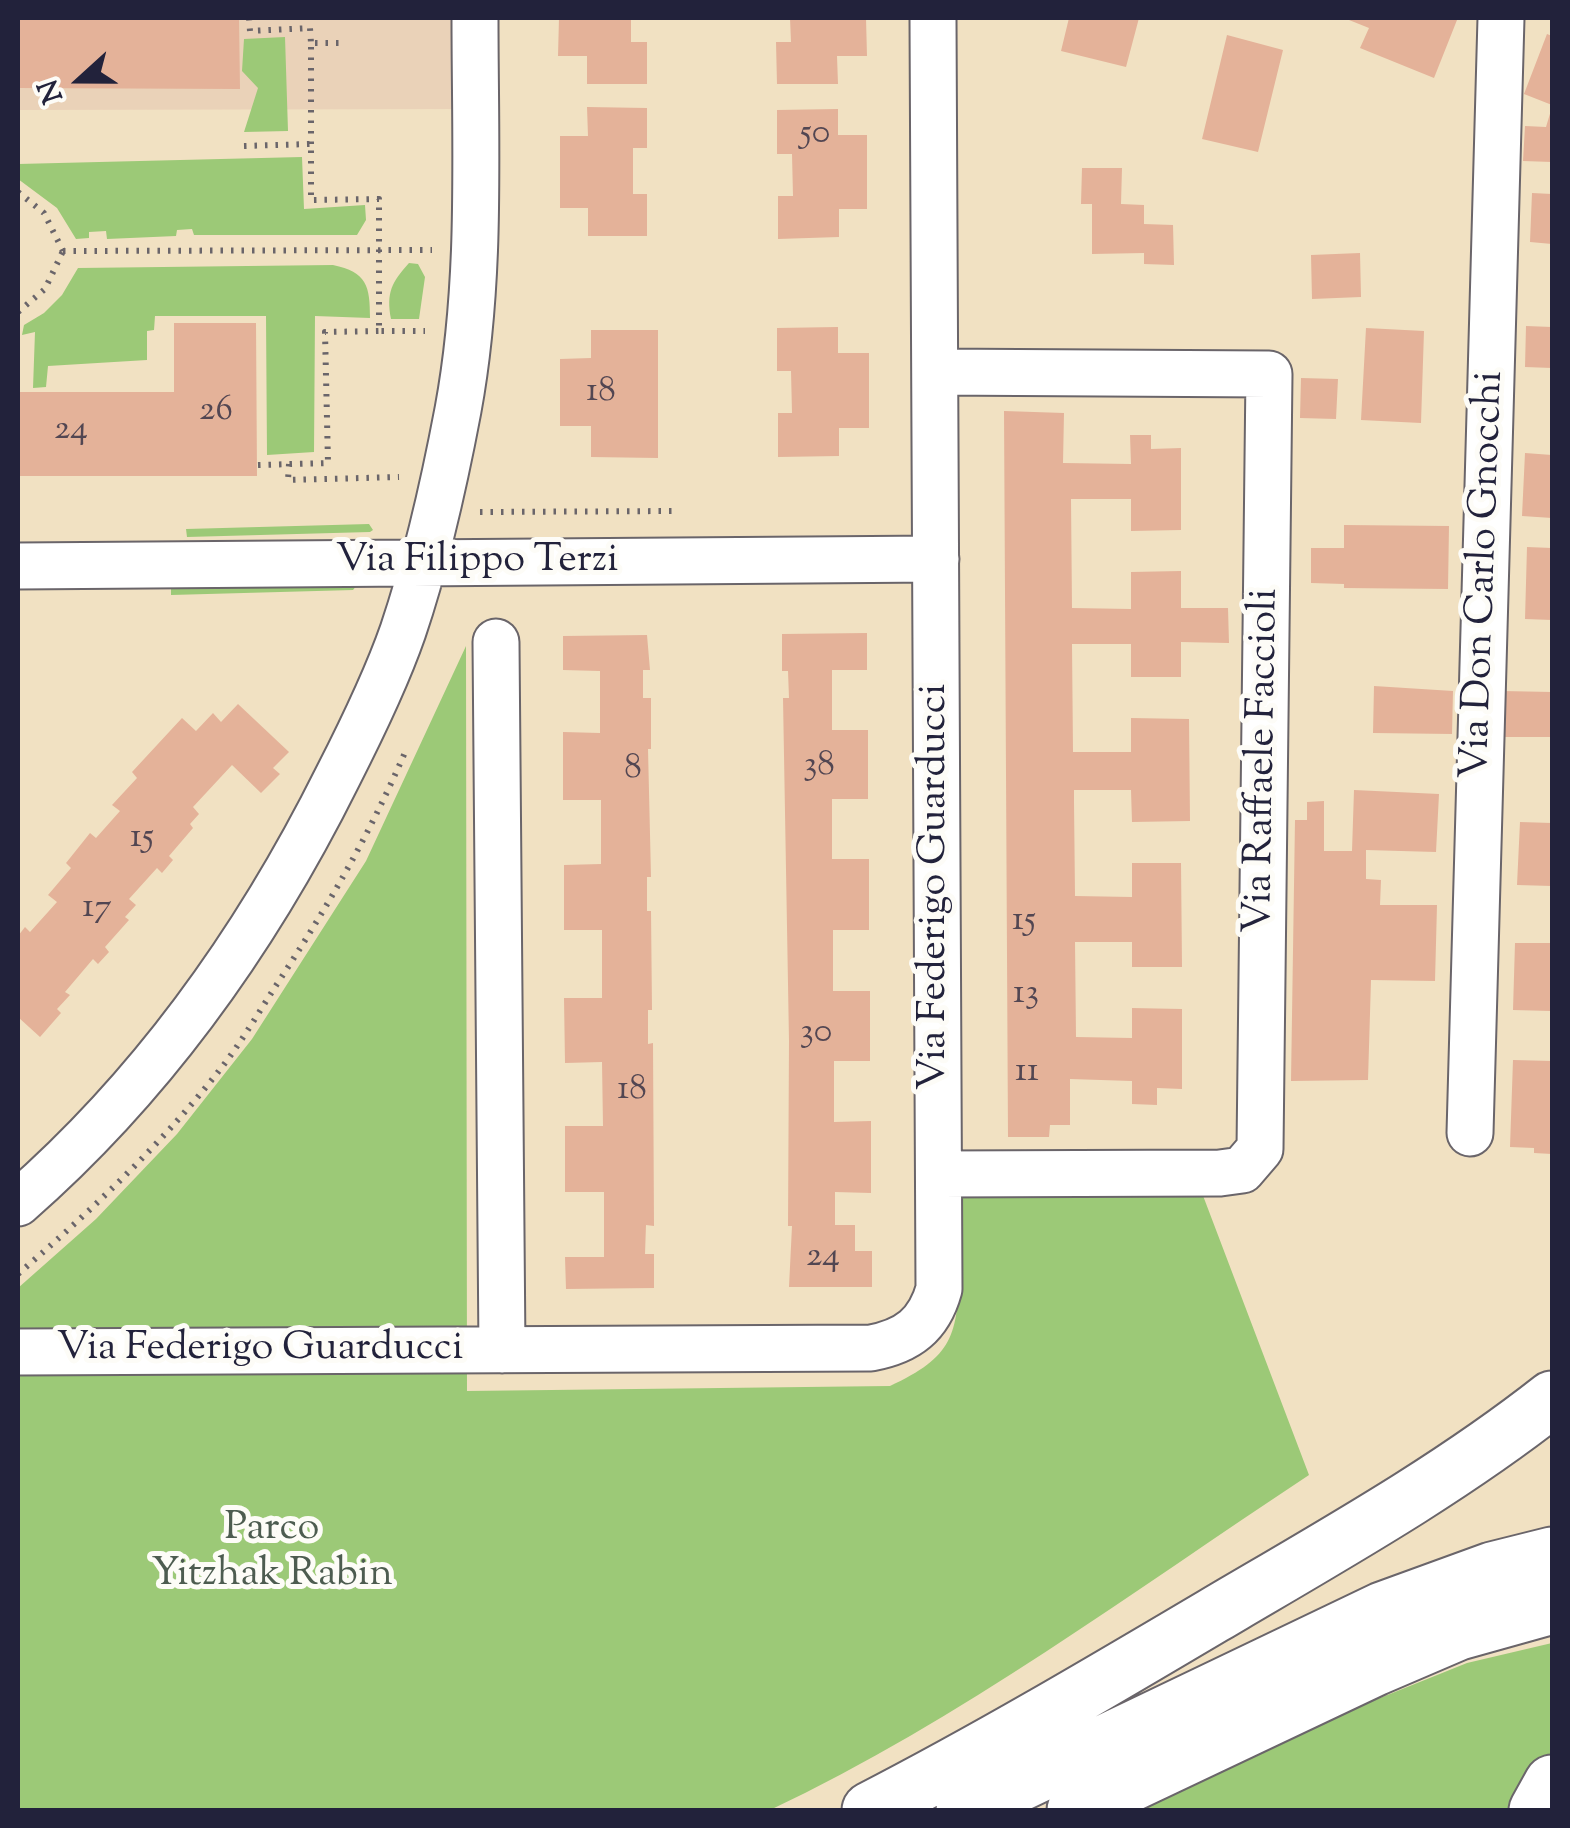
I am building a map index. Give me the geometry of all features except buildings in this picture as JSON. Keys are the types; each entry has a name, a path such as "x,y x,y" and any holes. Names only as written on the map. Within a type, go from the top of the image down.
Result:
{"highway":[{"path":"870,1810 959,1764 1346,1538 1514,1429 1552,1398"},
{"path":"964,1810 1382,1610 1492,1570 1552,1555"},
{"path":"1075,1810 1391,1661 1459,1632 1552,1606"},
{"path":"1537,1810 1552,1784"}],"street":[{"path":"18,1202 45,1179 156,1060 250,936 286,877 356,741 403,630 458,408 475,259 475,18"},
{"name":"Via Federigo Guarducci","path":"18,1352 871,1348 910,1336 934,1307 939,1289 939,1174 933,18"},
{"name":"Via Don Carlo Gnocchi","path":"1470,1133 1500,18"},
{"name":"Via Raffaele Faccioli","path":"936,372 1269,374 1260,1149 1242,1170 1220,1173 939,1174"},
{"name":"Via Filippo Terzi","path":"18,566 936,559"},
{"name":"Via Federigo Guarducci","path":"496,642 502,1350"}],"path":[{"path":"250,18 250,31 310,28 311,200 379,199 379,331"},
{"path":"311,43 341,42"},
{"path":"244,146 311,144"},
{"path":"18,192 44,213 64,251"},
{"path":"433,266 434,232"},
{"path":"64,251 434,250"},
{"path":"18,312 46,288 64,251"},
{"path":"426,348 430,315"},
{"path":"258,465 328,463 325,332 429,331"},
{"path":"289,464 288,480 406,477 402,490"},
{"path":"462,512 678,511"}],"shaded area":[{"path":"18,18 462,18 462,109 18,110"}],"green space":[{"path":"285,37 288,131 244,132 258,88 242,71 244,39"},
{"path":"302,157 304,209 365,205 366,220 357,235 194,235 192,229 177,230 176,236 107,239 106,231 89,232 89,238 76,239 57,208 18,179 18,164"},
{"path":"409,263 418,264 425,277 419,319 391,319 392,288"},
{"path":"333,265 360,276 369,297 370,318 315,316 314,452 267,455 266,316 155,316 154,330 147,331 147,360 48,366 46,387 33,388 35,332 22,335 24,325 62,295 78,268"},
{"path":"369,524 373,530 370,532 187,537 186,529"},
{"path":"357,585 353,590 171,595 171,587"},
{"name":"Parco Yitzhak Rabin","path":"466,646 467,1391 890,1386 939,1354 953,1328 959,1236 943,1188 1202,1193 1309,1475 978,1695 841,1775 770,1810 18,1810 18,1288 96,1219 177,1134 252,1039 366,861"},
{"path":"1552,1643 1552,1810 1135,1810 1370,1702 1467,1663"}]}
